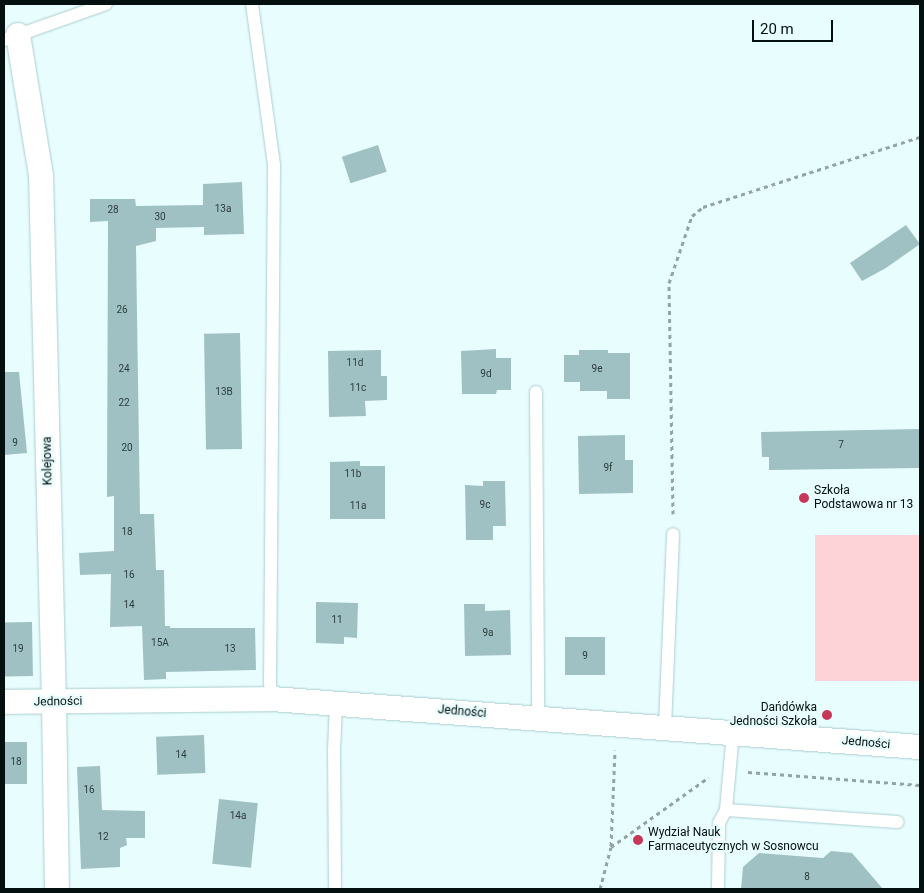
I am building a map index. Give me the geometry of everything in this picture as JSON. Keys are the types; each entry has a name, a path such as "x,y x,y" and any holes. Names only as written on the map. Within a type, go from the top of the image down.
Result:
{"street":[{"name":"Kolejowa","path":"11,37 41,175 57,889"},
{"name":"Jedności","path":"4,702 272,698 920,747"}],"lane":[{"path":"11,37 106,4"},
{"path":"252,4 274,165 270,683 272,698"},
{"path":"536,392 538,719"},
{"path":"665,727 673,534"},
{"path":"336,704 334,750 336,889"},
{"path":"718,889 719,823 726,810 732,733"},
{"path":"726,810 898,822"}],"path":[{"path":"673,534 669,283 692,216 703,207 920,137"},
{"path":"611,847 615,741"}],"shaded area":[{"path":"815,535 920,535 920,681 815,681"}],"building":[{"path":"378,145 387,172 351,183 342,157"},
{"path":"242,182 244,234 204,235 204,227 156,228 156,241 136,246 140,514 154,514 156,570 164,570 165,626 170,626 170,628 255,628 256,670 166,672 166,679 144,680 142,626 110,627 111,574 80,575 79,553 114,551 114,496 107,497 108,221 90,222 90,199 135,199 136,206 203,205 203,184"},
{"path":"906,225 920,244 886,268 862,281 850,263"},
{"path":"240,333 242,449 206,450 204,334"},
{"path":"496,349 496,358 511,358 511,390 497,390 496,394 462,394 461,351"},
{"path":"381,350 381,376 387,376 387,400 365,401 366,416 329,417 328,351"},
{"path":"579,350 608,350 608,353 630,353 630,399 607,399 607,391 580,391 580,382 564,382 564,355 579,355"},
{"path":"4,372 19,372 27,453 4,455"},
{"path":"920,429 920,468 769,470 769,457 762,457 761,432"},
{"path":"625,435 625,460 633,460 633,493 579,494 578,436"},
{"path":"360,461 360,466 385,466 385,519 330,519 330,462"},
{"path":"483,481 505,481 506,526 493,526 493,540 466,540 465,485 483,486"},
{"path":"316,602 358,603 357,638 344,637 344,644 316,643"},
{"path":"464,604 485,604 485,611 510,610 511,655 465,656"},
{"path":"4,622 32,622 33,676 5,676"},
{"path":"565,637 605,637 605,675 565,675"},
{"path":"204,735 205,773 157,775 156,737"},
{"path":"4,742 27,742 27,784 4,784"},
{"path":"100,766 102,810 145,811 145,838 126,838 127,845 120,848 120,867 81,869 77,767"},
{"path":"219,799 258,803 251,868 212,864"},
{"path":"831,851 852,853 883,889 741,889 743,867 759,853 823,858"}],"place":[{"name":"Szkoła Podstawowa nr 13","path":"804,498"},
{"name":"Dańdówka Jedności Szkoła","path":"827,715"},
{"name":"Wydział Nauk Farmaceutycznych w Sosnowcu","path":"638,840"}]}
